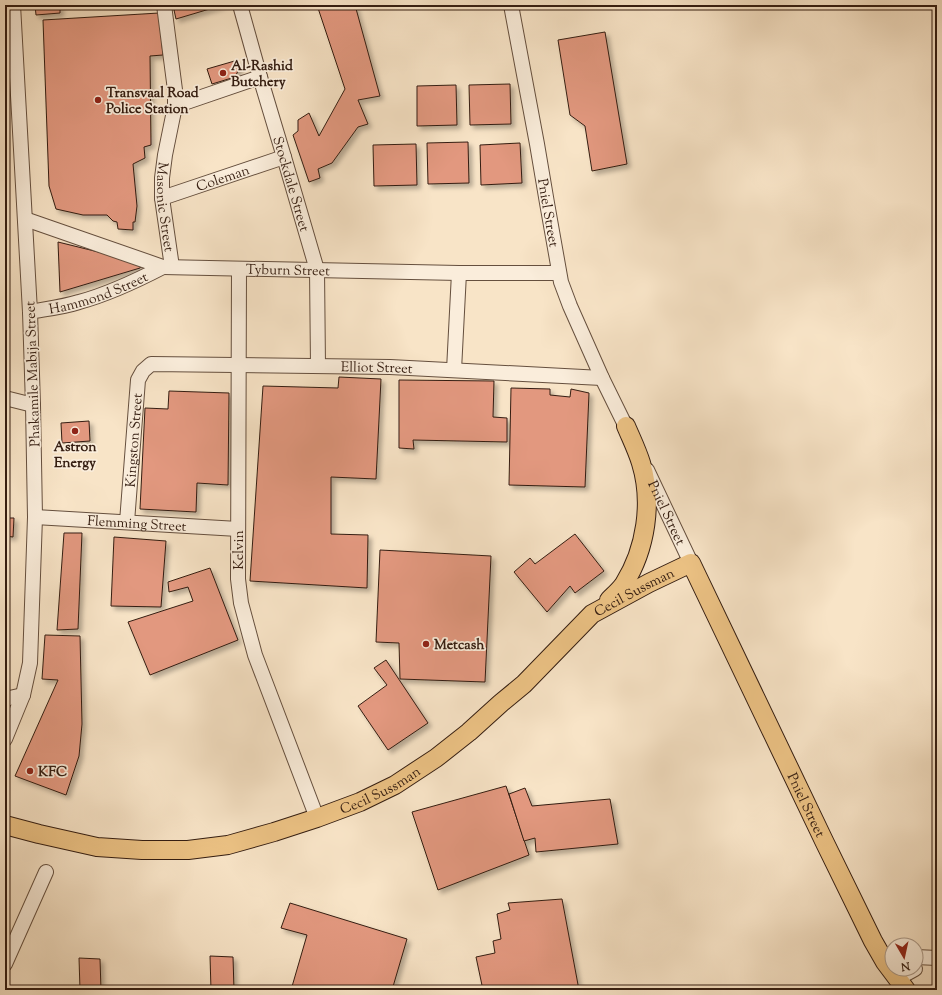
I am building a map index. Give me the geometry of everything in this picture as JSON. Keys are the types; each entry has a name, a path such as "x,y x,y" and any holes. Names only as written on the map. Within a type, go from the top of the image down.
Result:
{"main road":[{"path":"592,614 609,601 623,585 633,566 640,547 645,526 645,485 641,464 626,426"},
{"name":"Cecil Sussman","path":"5,825 39,834 97,846 142,850 188,850 228,845 317,818 360,802 395,784 436,758 469,732 524,684 592,614 649,583 691,563"},
{"name":"Pniel Street","path":"691,563 873,941 884,955"}],"street":[{"name":"Phakamile Mabija Street","path":"5,739 23,695 30,663 35,517 30,312 14,5"},
{"name":"Masonic Street","path":"164,5 175,90 175,106 162,178 167,267"},
{"name":"Stockdale Street","path":"240,5 317,270 318,366"},
{"name":"Pniel Street","path":"511,5 538,144 546,203 559,273 564,290 602,378 691,563"},
{"path":"175,106 260,77"},
{"name":"Coleman","path":"162,198 284,157"},
{"name":"Tyburn Street","path":"25,219 167,267 459,273 559,273"},
{"name":"Hammond Street","path":"30,312 78,303 97,297 167,267"},
{"name":"Kelvin","path":"239,269 238,579 240,603 255,655 317,818"},
{"path":"454,370 459,273"},
{"name":"Elliot Street","path":"151,364 390,367 602,378"},
{"name":"Kingston Street","path":"127,522 138,380 143,371 151,364"},
{"path":"5,398 33,405"},
{"name":"Flemming Street","path":"35,517 238,529"},
{"path":"5,699 23,695"},
{"path":"5,964 46,872"},
{"path":"924,958 935,958"},
{"path":"924,964 935,958"}],"building":[{"path":"35,5 60,5 60,13 36,15"},
{"path":"184,5 223,5 176,19 174,10 185,6"},
{"path":"317,5 355,5 380,96 358,100 368,124 358,127 332,163 318,169 320,178 309,182 293,135 298,131 298,120 309,113 319,136 345,89"},
{"name":"Transvaal Road Police Station","path":"159,13 163,55 150,56 151,145 144,147 145,158 133,164 137,206 135,222 133,222 133,230 118,229 117,222 113,221 107,215 83,215 56,209 49,186 43,20"},
{"path":"605,32 627,164 592,171 585,126 570,115 558,40"},
{"name":"Al-Rashid Butchery","path":"238,60 240,67 235,77 212,84 207,69"},
{"path":"510,84 511,124 470,125 469,85"},
{"path":"456,85 457,125 417,126 417,86"},
{"path":"468,142 469,183 428,184 427,143"},
{"path":"520,143 522,183 481,185 480,145"},
{"path":"416,144 417,185 374,186 373,145"},
{"path":"58,242 143,263 140,268 60,292"},
{"path":"339,377 381,379 376,479 331,477 331,534 368,535 367,588 250,581 263,386 338,388"},
{"path":"399,380 494,381 493,417 507,418 507,442 413,440 414,449 399,448"},
{"path":"511,388 550,389 550,395 570,397 571,389 589,393 585,487 509,485"},
{"path":"169,391 229,393 228,485 197,483 196,512 140,509 145,408 168,409"},
{"path":"89,421 90,441 62,443 61,423"},
{"path":"5,518 14,518 13,537 5,536"},
{"path":"64,533 82,533 78,629 57,630"},
{"path":"575,534 604,571 575,593 570,586 547,612 514,572 530,558 535,564"},
{"path":"114,537 166,541 161,607 111,606"},
{"path":"380,550 491,556 485,682 400,679 399,643 376,642"},
{"path":"210,568 238,640 150,675 128,622 193,601 188,587 169,592 168,582"},
{"path":"45,635 80,636 82,724 79,756 66,795 15,776 58,680 42,679"},
{"path":"386,660 428,723 388,750 358,706 387,685 374,668"},
{"path":"506,786 529,855 438,890 412,812"},
{"path":"525,788 532,806 610,799 618,844 536,852 535,838 524,841 509,794"},
{"path":"562,899 579,990 483,990 476,957 495,953 493,941 501,939 497,914 510,910 508,903"},
{"path":"290,903 407,939 392,990 291,990 307,935 281,928"},
{"path":"210,956 233,957 234,990 211,990"},
{"path":"79,958 100,959 101,990 80,990"}],"place":[{"name":"Al-Rashid Butchery","path":"223,73"},
{"name":"Transvaal Road Police Station","path":"98,100"},
{"name":"Astron Energy","path":"75,431"},
{"name":"Metcash","path":"426,644"},
{"name":"KFC","path":"30,771"}]}
